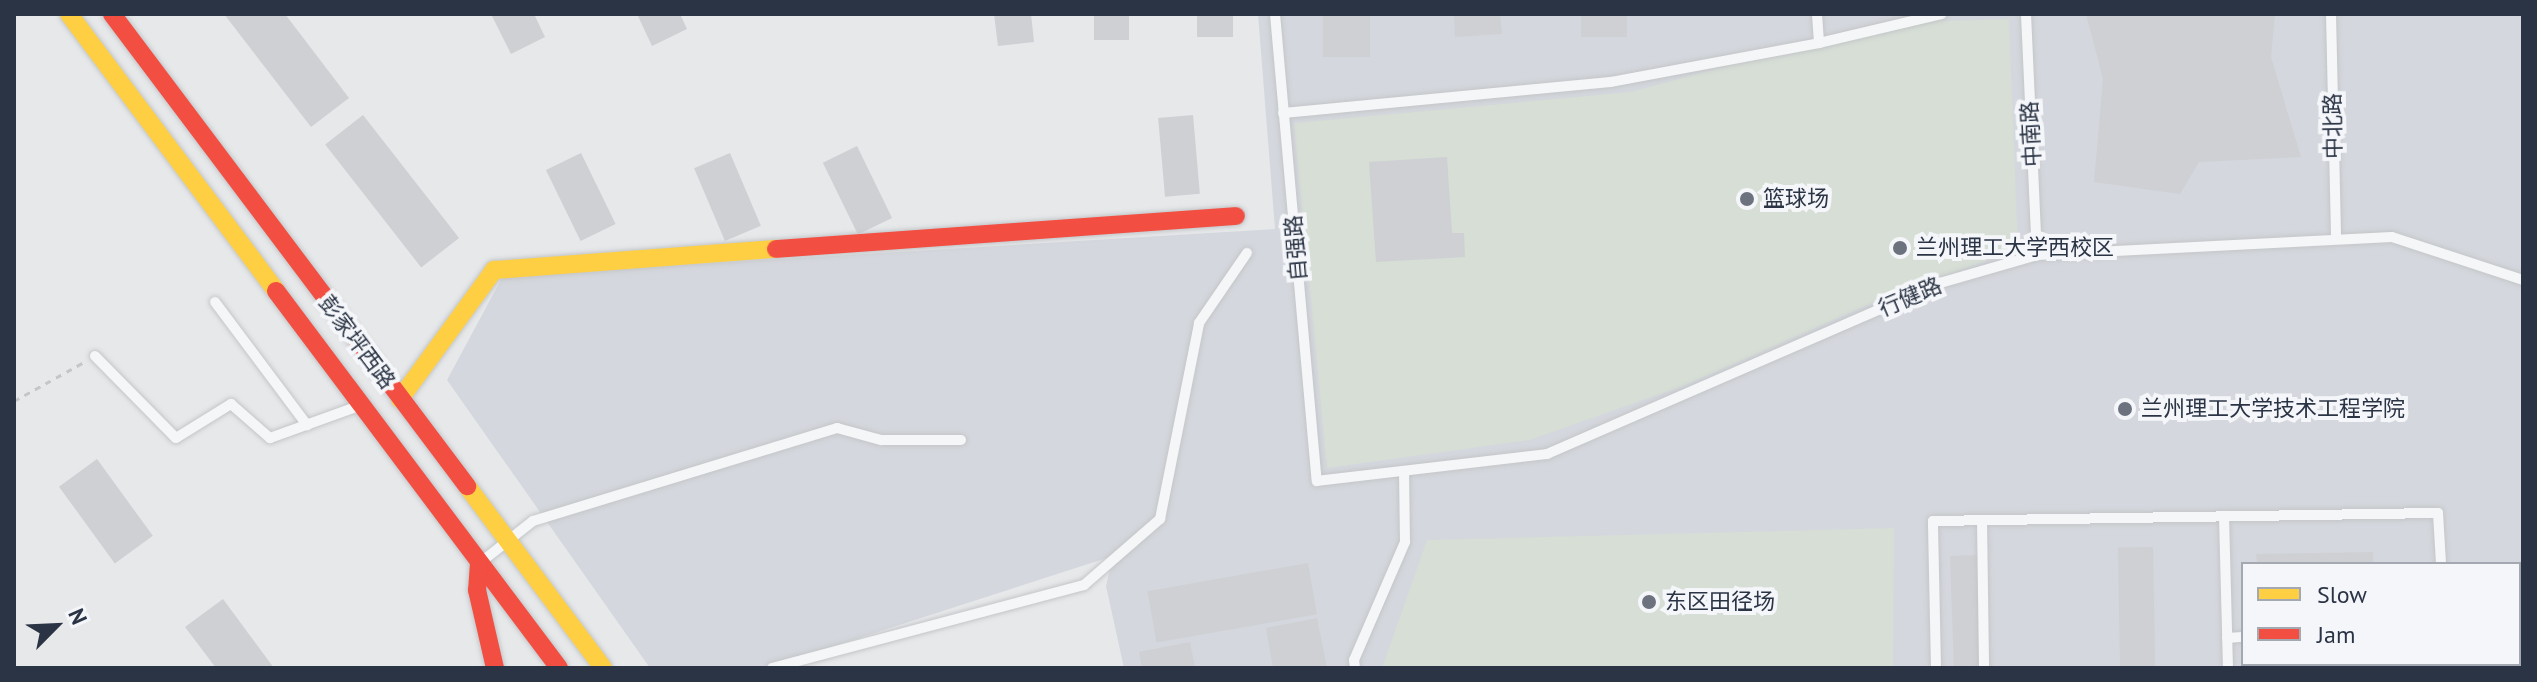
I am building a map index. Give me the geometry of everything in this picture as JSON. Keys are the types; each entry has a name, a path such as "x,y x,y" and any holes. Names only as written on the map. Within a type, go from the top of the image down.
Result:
{"main road":[{"name":"彭家坪西路","path":"69,14 559,668"},
{"name":"彭家坪西路","path":"112,14 603,668"},
{"path":"400,399 494,270 1236,216"},
{"path":"479,563 477,590 495,668"}],"lane":[{"name":"自强路","path":"1275,14 1317,481"},
{"path":"1817,14 1819,43"},
{"path":"1283,113 1611,82 1819,43 1942,14"},
{"name":"中南路","path":"2026,14 2037,255"},
{"name":"中北路","path":"2331,14 2336,239"},
{"name":"行健路","path":"1317,481 1547,454 1940,283 2037,255 2392,237 2523,280"},
{"path":"772,668 1084,585 1160,519 1199,323 1247,253"},
{"path":"215,302 307,425"},
{"path":"95,356 176,438 231,404 270,438 361,405"},
{"path":"479,563 533,521 837,428 881,440 961,440"},
{"path":"1355,668 1354,660 1405,542 1404,471"},
{"path":"1936,668 1933,521 2438,513 2441,562"},
{"path":"2224,516 2228,668"},
{"path":"1982,520 1984,668"},
{"path":"2227,638 2241,637"}],"path":[{"path":"14,401 95,356"}],"shaded area":[{"path":"1258,14 2523,14 2523,668 1124,668 1106,586 1113,556 766,668 650,668 447,380 503,276 1275,229"},
{"path":"2009,19 2018,249 1872,303 1683,386 1530,440 1327,468 1294,123 1631,92 1763,56 1914,22"},
{"name":"东区田径场","path":"1894,528 1893,668 1382,668 1427,540"}],"building":[{"path":"224,14 285,14 349,98 311,127"},
{"path":"491,14 534,14 545,37 511,54"},
{"path":"637,14 680,14 687,29 652,46"},
{"path":"994,14 1031,14 1034,42 998,46"},
{"path":"1094,14 1129,14 1129,40 1094,40"},
{"path":"1197,14 1233,14 1233,37 1197,37"},
{"path":"1323,14 1370,14 1370,57 1323,57"},
{"path":"1454,14 1500,14 1502,34 1455,37"},
{"path":"1581,14 1627,14 1627,37 1581,37"},
{"path":"2086,14 2275,14 2271,57 2301,157 2199,162 2180,194 2094,182 2103,79"},
{"path":"363,115 459,238 421,267 325,145"},
{"path":"1193,115 1200,194 1165,197 1158,118"},
{"path":"857,146 892,218 858,235 823,163"},
{"path":"581,153 616,224 581,241 546,170"},
{"path":"730,153 761,226 725,241 694,168"},
{"path":"1447,157 1452,233 1464,233 1465,257 1376,262 1369,162"},
{"path":"97,459 153,536 115,563 59,487"},
{"path":"2153,547 2155,668 2120,668 2118,548"},
{"path":"2373,552 2373,562 2257,562 2256,554"},
{"path":"1978,555 1982,668 1954,668 1950,556"},
{"path":"1308,563 1317,614 1157,643 1147,591"},
{"path":"223,599 274,668 216,668 185,627"},
{"path":"1317,618 1327,668 1273,668 1266,628"},
{"path":"1190,642 1195,668 1142,668 1139,652"},
{"path":"2523,645 2523,668 2246,668 2521,666"}],"traffic: slow":[{"path":"69,14 276,291"},
{"path":"400,399 494,270 776,249"},
{"path":"467,486 603,668"}],"traffic: jam":[{"path":"112,14 467,486"},
{"path":"776,249 1236,216"},
{"path":"276,291 559,668"},
{"path":"479,563 477,590 495,668"}],"place":[{"name":"篮球场","path":"1747,199"},
{"name":"兰州理工大学西校区","path":"1900,248"},
{"name":"兰州理工大学技术工程学院","path":"2125,409"},
{"name":"东区田径场","path":"1649,602"}]}
